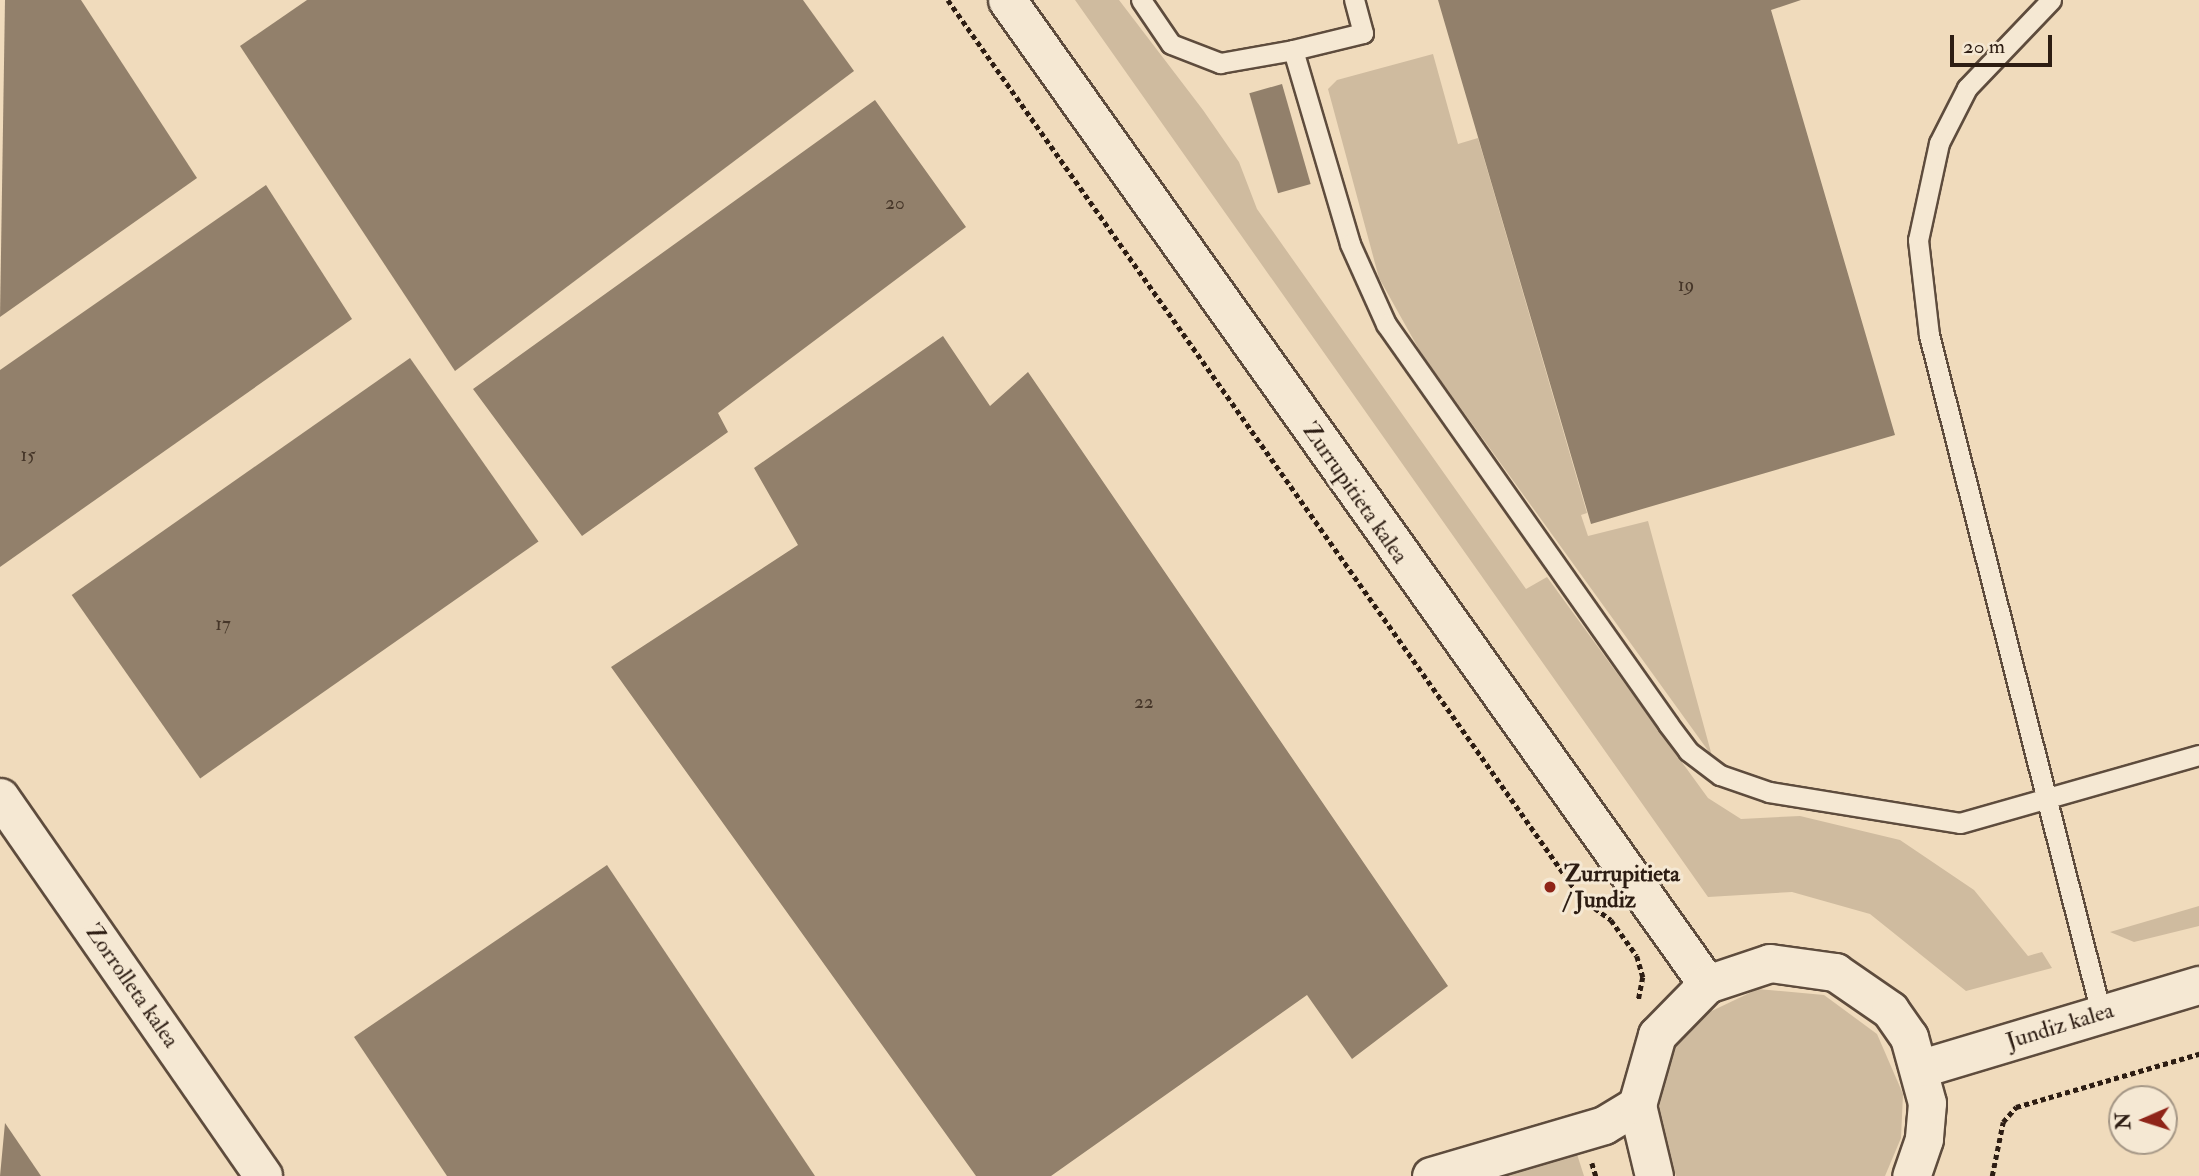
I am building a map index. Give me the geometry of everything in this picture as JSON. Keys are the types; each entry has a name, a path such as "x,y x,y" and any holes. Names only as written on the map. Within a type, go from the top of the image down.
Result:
{"street":[{"name":"Zurrupitieta kalea","path":"1007,0 1707,984"},
{"name":"Zorrolleta kalea","path":"0,797 263,1176"},
{"path":"1654,1176 1637,1105 1657,1035 1707,984 1770,963 1835,972 1890,1010 1922,1068 1924,1139 1910,1176"},
{"name":"Jundiz kalea","path":"1922,1068 2199,985"},
{"path":"1430,1176 1604,1125 1637,1105"}],"lane":[{"path":"1141,0 1171,44 1220,63 1293,50 1363,33 1354,0"},
{"path":"2051,0 1967,88 1939,143 1919,240 1928,335 2101,1013"},
{"path":"1293,50 1350,244 1386,324 1688,751 1720,775 1769,792 1960,823 2199,755"}],"path":[{"path":"948,0 1581,898 1611,920 1637,956 1643,977 1633,1011"},
{"path":"1992,1176 2003,1122 2016,1107 2199,1054"}],"shaded area":[{"path":"1075,0 1119,0 1239,162 1257,209 1526,589 1547,577 1708,798 1741,819 1800,816 1900,840 1974,890 2028,956 2042,952 2052,968 1966,991 1870,914 1792,892 1708,897"},
{"path":"1433,54 1458,144 1478,138 1587,513 1581,515 1588,536 1648,521 1712,756 1421,353 1379,278 1328,89 1337,80"},
{"path":"2199,906 2199,926 2134,942 2110,932"},
{"path":"1758,989 1824,995 1877,1034 1903,1094 1901,1138 1885,1176 1676,1176 1657,1116 1672,1052 1699,1017"},
{"path":"1576,1151 1584,1176 1489,1176"}],"building":[{"path":"5,0 81,0 197,178 0,317"},
{"path":"307,0 803,0 854,71 455,371 240,46"},
{"path":"1438,0 1801,0 1771,10 1895,435 1591,524"},
{"path":"1282,84 1311,184 1278,193 1249,93"},
{"path":"875,100 966,227 718,413 728,432 582,536 473,389"},
{"path":"266,185 352,319 0,567 0,370"},
{"path":"943,336 990,406 1028,372 1448,986 1352,1059 1307,995 1051,1176 976,1176 611,667 798,545 754,468"},
{"path":"410,358 538,541 200,778 72,595"},
{"path":"607,865 815,1176 447,1176 354,1037"},
{"path":"5,1123 41,1176 0,1176"}],"place":[{"name":"Zurrupitieta / Jundiz","path":"1550,887"}]}
